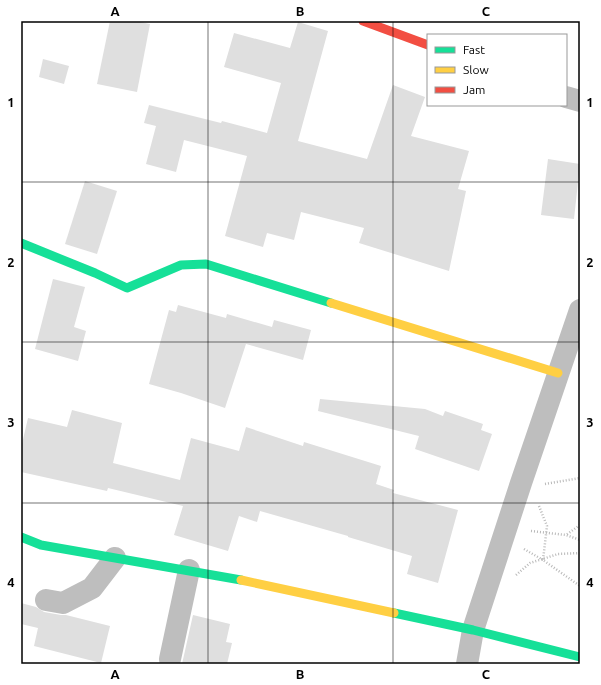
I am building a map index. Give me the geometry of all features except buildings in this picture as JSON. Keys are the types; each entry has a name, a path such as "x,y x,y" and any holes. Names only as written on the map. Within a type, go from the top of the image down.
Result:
{"street":[{"path":"363,21 427,46"},
{"path":"567,97 580,101"},
{"path":"21,243 95,273 127,288 180,265 206,264 558,373"},
{"path":"467,664 473,630 507,526 527,485 558,373 580,310"},
{"path":"21,537 41,545 230,578 473,630 580,657"},
{"path":"46,600 63,603 92,588 115,558"},
{"path":"170,659 189,570"}],"path":[{"path":"543,560 547,526 527,485 580,478"},
{"path":"566,535 580,525"},
{"path":"507,526 546,534 566,535 580,540"},
{"path":"486,590 507,583 530,564 558,554 580,552"},
{"path":"543,560 580,586"}],"traffic: fast":[{"path":"21,243 95,273 127,288 181,265 206,264 331,303"},
{"path":"21,537 41,545 241,580"},
{"path":"394,613 473,630 580,657"}],"traffic: slow":[{"path":"331,303 558,373"},
{"path":"241,580 394,613"}],"traffic: jam":[{"path":"363,21 427,45"}]}
